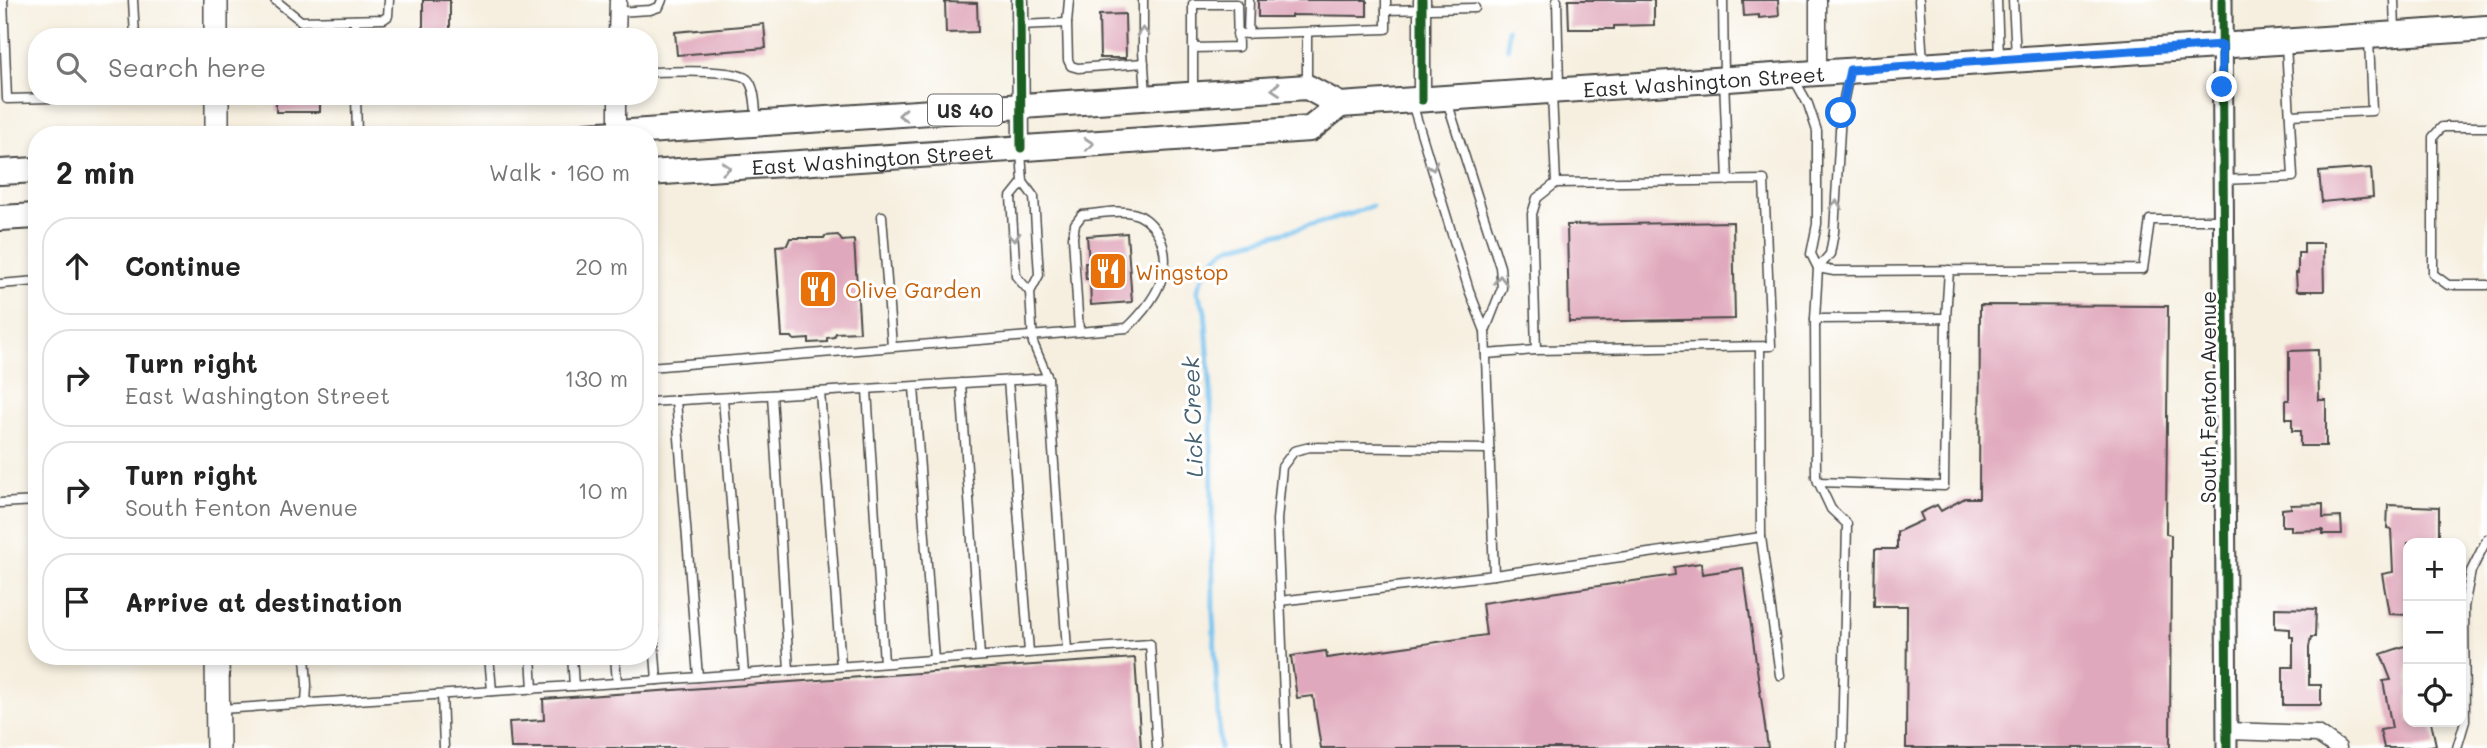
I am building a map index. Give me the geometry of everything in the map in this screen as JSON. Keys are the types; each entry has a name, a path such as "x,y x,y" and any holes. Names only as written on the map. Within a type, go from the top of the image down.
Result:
{"main road":[{"path":"216,0 216,28"},
{"name":"East Washington Street","path":"658,172 1310,129 1340,105 2487,28"},
{"path":"1307,87 1340,105"},
{"name":"East Washington Street","path":"658,130 1307,87"},
{"path":"217,105 217,126"},
{"path":"0,172 28,170"},
{"path":"0,218 28,216"},
{"path":"218,665 218,748"}],"street":[{"path":"1020,0 1021,148"},
{"path":"1818,0 1818,72"},
{"name":"South Fenton Avenue","path":"2222,0 2227,740"},
{"path":"1422,4 1427,99"},
{"path":"617,6 617,28"},
{"path":"617,105 617,126"},
{"path":"2227,740 2318,734 2338,748"}],"lane":[{"path":"3,0 7,99 28,99"},
{"path":"133,0 135,28"},
{"path":"275,0 301,20 384,19 388,16 389,0"},
{"path":"617,6 650,10 659,7 662,0"},
{"path":"1069,0 1068,60 1071,66 1078,68 1144,63"},
{"path":"1143,0 1147,98"},
{"path":"1248,34 1249,0"},
{"path":"1237,34 1386,29 1386,0"},
{"path":"1556,183 1557,0"},
{"path":"1723,0 1728,181"},
{"path":"1919,0 1924,65"},
{"path":"1997,0 2008,60"},
{"path":"2008,60 2013,0"},
{"path":"2393,0 2395,34"},
{"path":"1193,48 1238,47 1237,4 1193,4 1193,48 1193,94"},
{"path":"1386,10 1422,4 1475,8"},
{"path":"355,20 355,28"},
{"path":"1020,25 1067,23"},
{"path":"1307,32 1307,87"},
{"path":"2290,115 2372,111 2368,36"},
{"path":"2223,180 2293,177 2286,41"},
{"path":"1818,268 1830,254 1834,232 1841,113 1850,70"},
{"path":"658,72 732,73 746,78 752,86 757,124"},
{"path":"1792,74 1808,104 1817,131 1817,224 1811,254 1818,268 1815,319 1816,477 1831,509 1847,524 1842,748"},
{"path":"1427,99 1469,290 1485,331 1494,575"},
{"path":"1427,99 1500,267 1502,288 1485,331"},
{"path":"356,105 357,126"},
{"path":"2487,127 2442,127 2433,137 2433,274 2448,285 2487,285"},
{"path":"1021,148 1023,182 1034,197 1040,275 1030,292 1033,343 1048,378 1067,650"},
{"path":"1486,354 1536,350 1771,346 1764,180 1556,183 1537,198 1532,215 1536,350"},
{"path":"1023,182 1011,197 1016,276 1030,292"},
{"path":"658,365 1128,328 1158,291 1166,261 1164,246 1145,218 1130,212 1082,215 1075,224 1073,244 1079,331"},
{"path":"882,216 892,346"},
{"path":"1818,268 1834,271 2143,269 2150,220 2223,220"},
{"path":"1818,482 1944,486 1949,270"},
{"path":"0,284 28,282"},
{"path":"1815,319 1946,318"},
{"path":"1760,347 1760,537 1780,675"},
{"path":"658,401 1048,378"},
{"path":"1008,380 1029,652"},
{"path":"961,383 980,656"},
{"path":"914,387 934,660"},
{"path":"867,390 884,663"},
{"path":"820,392 841,666"},
{"path":"772,395 789,670"},
{"path":"723,398 744,674"},
{"path":"676,400 698,677"},
{"path":"1286,748 1277,520 1282,467 1294,451 1310,447 1489,449"},
{"path":"0,503 28,501"},
{"path":"1280,601 1494,575 1760,537"},
{"path":"2457,748 2465,721 2464,607 2471,571 2487,539"},
{"path":"218,709 1150,644 1157,748"},
{"path":"306,665 306,704"},
{"path":"490,665 492,691"},
{"path":"532,665 533,689"},
{"path":"573,665 575,686"},
{"path":"616,665 617,683"},
{"path":"656,665 657,680"},
{"path":"442,695 444,748"}],"building":[{"path":"423,0 450,0 450,28 423,28"},
{"path":"1258,0 1367,0 1367,16 1258,17"},
{"path":"1568,0 1654,0 1654,25 1614,26 1614,29 1569,29"},
{"path":"1743,0 1778,0 1779,16 1744,16"},
{"path":"945,2 977,3 978,32 946,33"},
{"path":"1125,14 1126,58 1100,58 1099,15"},
{"path":"764,24 766,48 677,55 675,32"},
{"path":"276,105 320,105 320,112 276,112"},
{"path":"2371,168 2373,197 2322,202 2319,172"},
{"path":"1733,222 1735,319 1569,322 1567,225"},
{"name":"Wingstop","path":"1127,233 1132,302 1091,305 1090,279 1086,279 1085,263 1089,263 1087,236"},
{"name":"Olive Garden","path":"838,235 842,241 854,240 860,332 836,333 834,337 827,338 827,342 809,343 809,339 794,340 792,337 782,337 776,246 787,245 790,238 824,238"},
{"path":"2304,243 2323,243 2324,291 2297,291 2298,253 2304,253"},
{"path":"1980,305 2168,306 2166,534 2171,535 2170,748 1906,748 1907,606 1874,606 1875,549 1897,549 1897,532 1923,520 1920,513 1937,505 1941,511 1965,498 1979,498"},
{"path":"2318,350 2319,400 2326,400 2326,446 2300,446 2300,431 2292,431 2292,419 2286,419 2286,400 2289,400 2289,351"},
{"path":"2323,504 2323,518 2341,517 2342,534 2323,534 2323,530 2291,531 2291,526 2282,526 2282,509 2291,508 2291,505"},
{"path":"2388,505 2439,507 2439,538 2403,538 2403,615 2389,614 2382,574 2393,572 2391,529 2387,528"},
{"path":"1701,563 1702,574 1743,568 1768,748 1321,748 1313,696 1297,698 1291,656 1326,651 1327,658 1486,635 1482,603 1675,575 1674,567"},
{"path":"2275,608 2316,609 2315,637 2311,637 2309,647 2309,685 2321,685 2321,705 2283,705 2283,667 2293,667 2293,637 2290,637 2290,629 2275,628"},
{"path":"2403,647 2403,727 2432,727 2436,745 2384,748 2380,730 2392,728 2383,681 2391,680 2381,654"},
{"path":"1135,658 1141,748 511,748 509,722 544,720 543,699"}],"waterway":[{"name":"Lick Creek","path":"1508,29 1508,48"},
{"name":"Lick Creek","path":"1220,748 1213,614 1211,392 1205,310 1197,292 1208,267 1227,248 1372,206"}],"cycle path":[{"path":"1020,0 1021,148"},
{"path":"1422,0 1422,100"},
{"path":"2222,0 2227,748"}],"place":[{"name":"Wingstop","path":"1108,271"},
{"name":"Olive Garden","path":"818,289"}],"route":[{"path":"1841,113 1850,70 2222,45 2222,87"}]}
